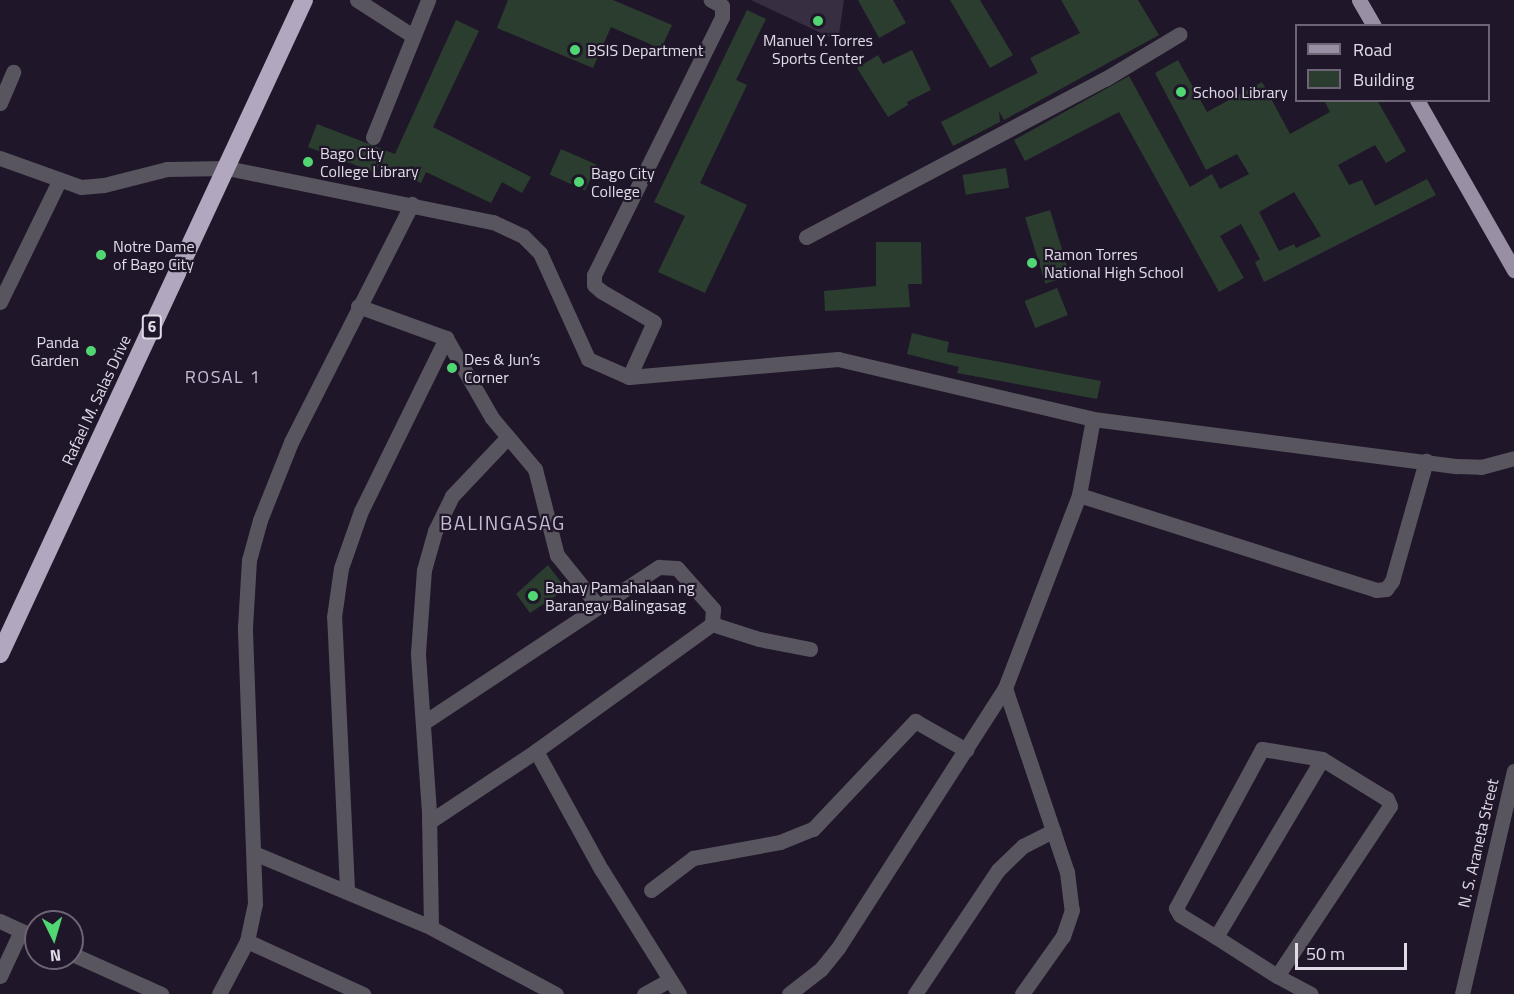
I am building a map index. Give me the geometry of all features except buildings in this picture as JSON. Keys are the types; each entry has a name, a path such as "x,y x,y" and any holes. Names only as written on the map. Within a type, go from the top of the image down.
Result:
{"highway":[{"name":"Rafael M. Salas Drive","path":"0,654 304,0"}],"main road":[{"path":"1359,0 1373,24"},
{"path":"1417,102 1514,270"}],"street":[{"path":"357,0 413,36"},
{"path":"373,136 428,0"},
{"path":"629,376 654,322 601,291 594,285 594,275 722,17 722,6 711,0"},
{"path":"806,237 1105,79 1180,34"},
{"path":"0,104 13,72"},
{"path":"0,158 81,187 104,185 167,168 227,168 493,222 523,236 540,254 588,359 629,376 838,359 1094,419 1481,467 1514,458"},
{"path":"0,302 59,181"},
{"path":"219,994 247,941 255,904 256,854 245,627 249,560 260,520 291,442 358,306 412,204"},
{"path":"358,306 446,338 507,438 535,469 557,555 599,607"},
{"path":"347,889 334,617 341,568 361,511 446,338"},
{"path":"789,994 821,969 838,948 1005,688 1079,495 1094,419"},
{"path":"431,927 429,822 418,617 424,570 435,531 452,496 507,438"},
{"path":"1079,495 1376,590 1386,589 1392,581 1426,461"},
{"path":"423,723 659,567 677,568 713,609 712,624"},
{"path":"712,624 759,639 810,649"},
{"path":"429,822 536,751 712,624"},
{"path":"1005,688 1067,872 1072,910 1063,936 1022,994"},
{"path":"651,890 682,862 780,842 813,829 915,721 966,750"},
{"path":"1278,976 1390,806 1387,799 1322,759 1270,748 1258,754 1177,899 1180,915 1278,976 1311,994"},
{"path":"536,751 601,869 679,994"},
{"path":"1216,937 1322,759"},
{"name":"N. S. Araneta Street","path":"1462,994 1514,771"},
{"path":"915,994 998,870 1023,846 1053,831"},
{"path":"256,854 347,889 431,927 556,994"},
{"path":"0,921 24,932"},
{"path":"0,976 21,931"},
{"path":"247,941 363,994"},
{"path":"84,959 161,994"},
{"path":"644,994 669,980"}],"shaded area":[{"name":"Manuel Y. Torres Sports Center","path":"751,0 844,0 838,41"}],"place":[{"name":"Manuel Y. Torres Sports Center","path":"818,21"},
{"name":"BSIS Department","path":"575,50"},
{"name":"School Library","path":"1181,92"},
{"name":"Bago City College Library","path":"308,162"},
{"name":"Bago City College","path":"579,182"},
{"name":"Notre Dame of Bago City","path":"101,255"},
{"name":"Ramon Torres National High School","path":"1032,263"},
{"name":"Panda Garden","path":"91,351"},
{"name":"Des & Jun’s Corner","path":"452,368"},
{"name":"Bahay Pamahalaan ng Barangay Balingasag","path":"533,596"}],"district":[{"name":"ROSAL 1","path":"223,377"},
{"name":"BALINGASAG","path":"503,522"}]}
